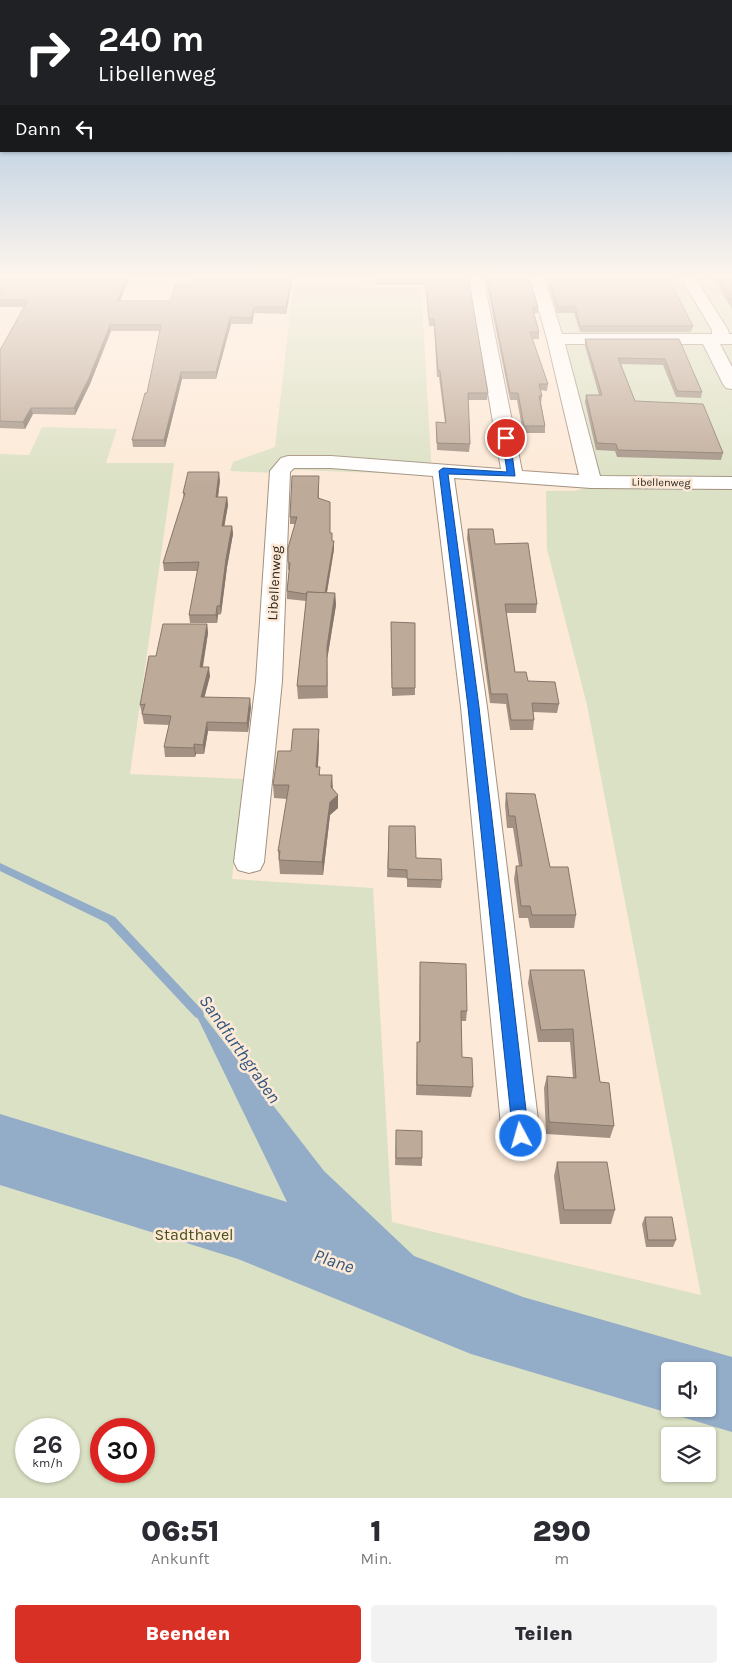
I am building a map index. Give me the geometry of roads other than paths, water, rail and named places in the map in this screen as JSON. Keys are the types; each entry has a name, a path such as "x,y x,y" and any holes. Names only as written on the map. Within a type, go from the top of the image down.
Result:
{"street":[{"path":"488,346 512,474"},
{"path":"556,346 591,482"},
{"path":"723,346 732,384"},
{"name":"Libellenweg","path":"249,862 269,681 280,471 288,462 322,462 512,474 591,482 732,483"},
{"path":"443,471 474,707 521,1136"}],"water":[{"name":"Plane","path":"185,992 324,1171 414,1256 523,1297 732,1357 732,1432 682,1417 716,1417 716,1362 661,1362 661,1411 471,1354 238,1259 0,1185 0,1114 287,1202"}],"waterway":[{"name":"Sandfurthgraben","path":"0,867 111,920 199,1014"}],"park label":[{"name":"Stadthavel","path":"194,1234"}]}
